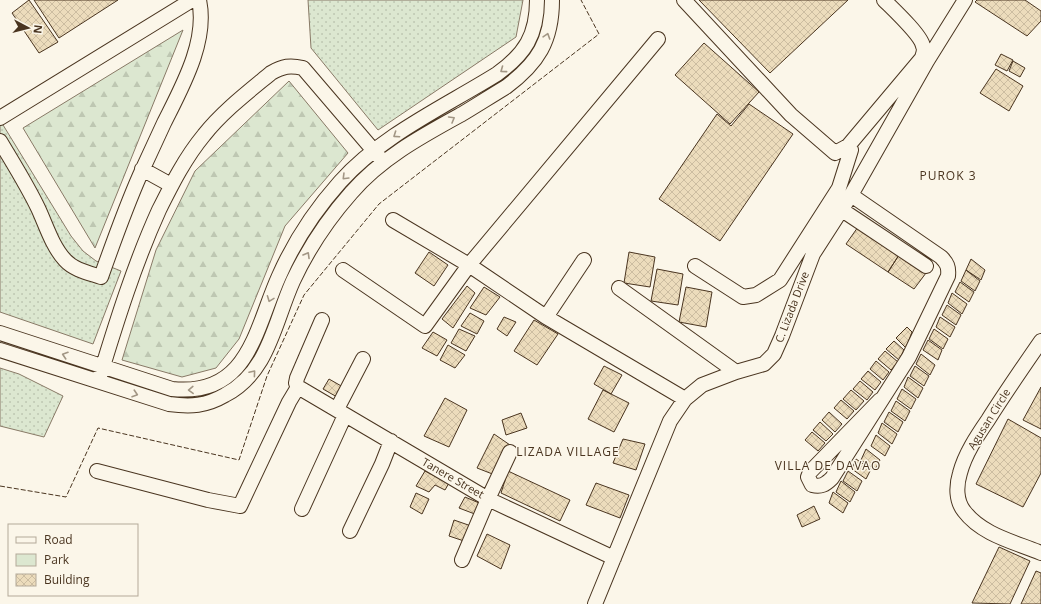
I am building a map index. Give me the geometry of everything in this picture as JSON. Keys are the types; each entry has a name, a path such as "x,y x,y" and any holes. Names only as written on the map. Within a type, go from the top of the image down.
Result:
{"street":[{"path":"0,118 192,0"},
{"path":"0,141 24,182 58,251 65,260 73,266 101,277 117,230 142,170 184,83 194,55 200,31 202,11 199,0"},
{"path":"0,333 165,387 185,391 198,390 226,378 245,358 253,344 278,276 292,248 314,215 340,182 392,137 497,74 511,64 521,53 529,40 534,27 537,12 537,0"},
{"path":"0,350 169,404 185,406 201,405 234,391 247,380 257,367 266,350 292,283 306,256 326,224 352,192 401,150 494,94 521,75 534,62 543,47 549,31 552,13 552,0"},
{"path":"684,0 791,115 830,150 835,153 849,148"},
{"path":"695,266 743,297 756,295 780,280 839,188 849,148 922,58 924,53 924,46 919,38 884,0"},
{"name":"C. Lizada Drive","path":"595,604 670,421 685,399 702,385 736,372 764,364 774,354 813,254 851,195 927,61 965,0"},
{"path":"343,270 424,326 469,264 658,39"},
{"path":"98,382 128,288 147,236 171,185 193,149 217,121 270,73 280,68 289,66 303,68 384,163"},
{"path":"418,121 426,134"},
{"path":"849,148 867,168"},
{"path":"142,170 171,185"},
{"path":"851,195 941,257 948,264 949,271 932,310 899,374 880,400 832,478 827,484 822,486 812,485 808,477 810,472 880,400"},
{"path":"842,210 926,266"},
{"path":"393,220 469,264 546,317 685,399"},
{"path":"546,317 584,260"},
{"path":"619,288 736,372"},
{"path":"97,471 208,500 240,506 298,387 296,383 297,378 322,320"},
{"name":"Agusan Circle","path":"1041,341 1013,381 971,447 960,473 957,494 963,510 978,526 1041,553"},
{"path":"302,509 363,359"},
{"name":"Tanere Street","path":"298,387 488,498 614,558"},
{"path":"350,531 382,464 391,441"},
{"path":"462,560 488,498 510,452"}],"green space":[{"path":"308,0 523,0 516,37 378,130 311,48"},
{"path":"183,30 95,248 23,128"},
{"path":"289,81 348,153 285,226 239,339 216,368 182,377 122,360 156,250 195,171"},
{"path":"0,120 71,236 83,251 96,261 121,271 93,344 0,312"},
{"path":"0,368 19,374 63,396 44,437 0,426"}],"building":[{"path":"29,0 58,42 39,53 12,13"},
{"path":"34,0 118,0 59,38"},
{"path":"699,0 848,0 770,73"},
{"path":"977,0 1025,0 1041,11 1041,21 1027,36 975,2"},
{"path":"704,43 759,92 730,124 675,75"},
{"path":"1001,54 1013,60 1007,71 995,65"},
{"path":"1013,61 1025,68 1020,77 1009,71"},
{"path":"996,69 1023,86 1009,111 980,93"},
{"path":"749,104 793,134 720,241 659,199 717,114 731,126"},
{"path":"858,227 899,255 888,272 846,244"},
{"path":"429,252 448,265 434,286 415,273"},
{"path":"629,252 655,257 650,287 624,283"},
{"path":"899,255 926,273 914,289 888,272"},
{"path":"971,259 985,270 981,280 966,270"},
{"path":"657,269 683,274 678,305 651,301"},
{"path":"966,270 980,281 975,291 961,281"},
{"path":"960,282 974,292 969,302 955,292"},
{"path":"467,286 475,293 453,328 442,319"},
{"path":"484,287 500,297 486,315 470,308"},
{"path":"686,287 712,292 706,327 679,322"},
{"path":"952,293 967,304 962,314 948,303"},
{"path":"947,305 961,315 956,325 942,315"},
{"path":"470,313 484,321 477,334 461,326"},
{"path":"504,317 516,322 507,336 497,329"},
{"path":"940,317 955,327 950,337 936,327"},
{"path":"534,320 558,334 537,365 514,351"},
{"path":"907,327 912,332 906,348 896,338"},
{"path":"459,329 475,336 466,351 451,343"},
{"path":"934,329 948,339 943,349 929,339"},
{"path":"433,332 447,340 437,356 422,348"},
{"path":"928,340 942,350 938,360 923,350"},
{"path":"894,341 904,350 899,360 886,349"},
{"path":"448,345 465,355 455,368 440,360"},
{"path":"885,351 898,362 891,370 878,359"},
{"path":"921,354 935,365 930,375 916,364"},
{"path":"876,361 889,372 883,380 870,369"},
{"path":"604,366 622,375 611,394 594,384"},
{"path":"915,366 929,376 924,386 910,376"},
{"path":"868,371 881,382 875,390 861,379"},
{"path":"908,377 923,388 918,398 904,387"},
{"path":"329,379 343,387 337,397 323,389"},
{"path":"860,381 873,392 867,400 853,389"},
{"path":"1041,387 1041,429 1023,420"},
{"path":"902,389 916,399 911,409 897,399"},
{"path":"603,390 629,403 614,432 588,419"},
{"path":"851,390 864,401 856,410 843,399"},
{"path":"445,398 467,410 449,447 424,436"},
{"path":"841,400 854,411 847,419 834,408"},
{"path":"896,401 910,411 905,421 891,411"},
{"path":"829,412 842,424 835,432 822,420"},
{"path":"889,412 903,422 898,432 884,422"},
{"path":"521,413 527,428 506,435 502,420"},
{"path":"1008,419 1041,438 1041,473 1023,507 976,484"},
{"path":"820,422 833,434 826,441 813,430"},
{"path":"882,423 897,434 892,444 878,433"},
{"path":"812,432 825,443 818,451 805,440"},
{"path":"494,434 510,445 495,475 477,468"},
{"path":"876,435 890,446 885,456 871,446"},
{"path":"623,439 645,444 636,470 613,463"},
{"path":"866,449 880,460 875,470 861,460"},
{"path":"856,459 871,469 866,479 852,469"},
{"path":"425,471 449,483 445,490 435,485 429,492 416,486"},
{"path":"508,471 570,500 560,521 501,493"},
{"path":"848,471 862,481 857,491 843,481"},
{"path":"841,481 855,492 850,502 836,492"},
{"path":"596,483 629,495 620,518 586,505"},
{"path":"833,492 848,503 843,513 829,503"},
{"path":"416,493 429,499 422,514 410,507"},
{"path":"465,497 484,505 480,516 459,508"},
{"path":"814,506 820,519 802,527 797,515"},
{"path":"454,520 474,527 467,542 449,536"},
{"path":"487,534 510,545 501,569 477,556"},
{"path":"999,547 1030,561 1010,604 972,603"},
{"path":"1036,571 1041,573 1041,604 1021,604"}],"fence":[{"path":"0,486 66,497 98,428 239,460 267,376 304,295 379,204 599,34 581,0"}],"district":[{"name":"PUROK 3","path":"948,176"},
{"name":"LIZADA VILLAGE","path":"568,452"},
{"name":"VILLA DE DAVAO","path":"828,466"}]}
